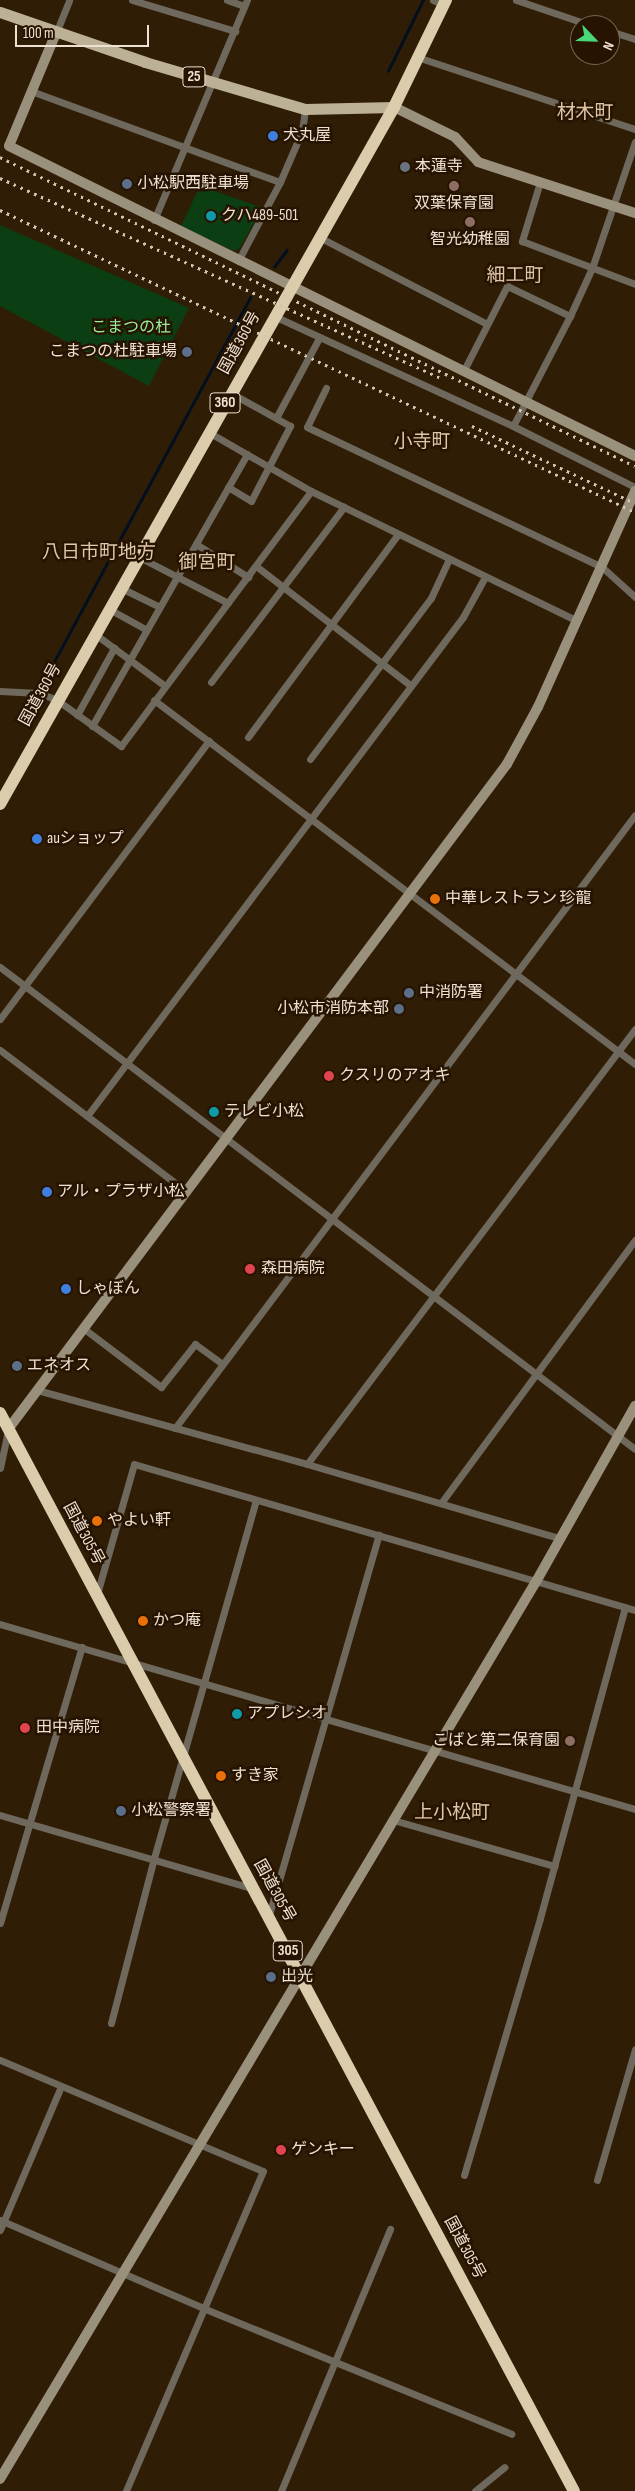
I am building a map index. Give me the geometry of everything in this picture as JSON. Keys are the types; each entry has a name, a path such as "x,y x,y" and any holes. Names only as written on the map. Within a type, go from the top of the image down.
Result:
{"highway":[{"name":"国道360号","path":"0,804 56,700 210,433 289,287 394,107 420,58 441,2"},
{"name":"国道305号","path":"0,1413 134,1661 252,1888 269,1915 574,2491"}],"main road":[{"name":"25","path":"0,12 56,33 212,83 305,109 394,107"}],"street":[{"path":"69,0 9,146 289,287 635,456"},
{"path":"132,0 235,30"},
{"path":"154,220 246,3 227,0"},
{"path":"516,0 570,18"},
{"path":"620,34 635,39"},
{"path":"420,58 635,129"},
{"path":"31,92 280,182"},
{"path":"394,107 456,137 478,162 635,213"},
{"path":"238,261 280,182 302,131 305,109"},
{"path":"513,426 570,316 592,268 635,142"},
{"path":"540,182 522,241 635,284"},
{"path":"319,237 487,324"},
{"path":"463,372 507,286 570,316"},
{"path":"274,316 513,426 635,487"},
{"path":"276,418 319,338"},
{"path":"326,388 307,427 602,567 635,597"},
{"path":"228,487 251,501 290,426 231,393"},
{"path":"210,433 344,507 577,621"},
{"path":"92,726 247,454"},
{"path":"0,691 39,693 56,700 121,746 311,490"},
{"path":"0,1468 8,1428 507,764 526,733 635,492"},
{"path":"211,682 344,507"},
{"path":"248,737 332,626 398,534"},
{"path":"196,544 248,577"},
{"path":"139,557 228,603"},
{"path":"310,759 383,665 431,598 449,559"},
{"path":"256,566 411,686"},
{"path":"87,1116 463,617 485,577"},
{"path":"121,588 160,607"},
{"path":"109,609 147,630"},
{"path":"95,634 166,686"},
{"path":"77,715 114,648"},
{"path":"154,700 635,1064"},
{"path":"0,1019 209,742"},
{"path":"175,1428 514,973 635,814"},
{"path":"0,967 635,1449"},
{"path":"307,1464 635,1029"},
{"path":"0,1050 186,1191"},
{"path":"441,1503 535,1373 635,1240"},
{"path":"83,1328 162,1387 195,1344 223,1364"},
{"path":"37,1390 307,1464 558,1538"},
{"path":"0,2479 537,1580 558,1538 635,1406"},
{"path":"97,1595 134,1464 635,1610"},
{"path":"111,2024 154,1858 256,1500"},
{"path":"269,1915 328,1718 379,1535"},
{"path":"464,2175 576,1792 625,1607"},
{"path":"0,1624 134,1661 635,1809"},
{"path":"0,1923 82,1647"},
{"path":"0,1815 154,1858 252,1888"},
{"path":"393,1820 555,1866"},
{"path":"597,2180 635,2050"},
{"path":"0,2060 263,2171 126,2491"},
{"path":"0,2230 2,2220 61,2086"},
{"path":"2,2220 203,2308 337,2361 512,2434"},
{"path":"281,2491 337,2361 390,2229"},
{"path":"475,2491 505,2467"}],"green space":[{"path":"200,186 263,208 239,249 234,251 181,226"},
{"name":"こまつの杜","path":"0,225 189,308 149,386 0,306"}],"waterway":[{"path":"388,71 423,0"},
{"path":"274,267 287,250"},
{"path":"42,684 250,297"}],"railway":[{"path":"0,157 635,466"},
{"path":"0,178 443,379"},
{"path":"0,210 635,512"},
{"path":"472,426 635,503"}],"place":[{"name":"犬丸屋","path":"273,136"},
{"name":"本蓮寺","path":"405,167"},
{"name":"小松駅西駐車場","path":"127,184"},
{"name":"双葉保育園","path":"454,186"},
{"name":"クハ489-501","path":"211,216"},
{"name":"智光幼稚園","path":"470,222"},
{"name":"こまつの杜駐車場","path":"187,352"},
{"name":"auショップ","path":"37,839"},
{"name":"中華レストラン 珍龍","path":"435,899"},
{"name":"中消防署","path":"409,993"},
{"name":"小松市消防本部","path":"399,1009"},
{"name":"クスリのアオキ","path":"329,1076"},
{"name":"テレビ小松","path":"214,1112"},
{"name":"アル・プラザ小松","path":"47,1192"},
{"name":"森田病院","path":"250,1269"},
{"name":"しゃぼん","path":"66,1289"},
{"name":"エネオス","path":"17,1366"},
{"name":"やよい軒","path":"97,1521"},
{"name":"かつ庵","path":"143,1621"},
{"name":"アプレシオ","path":"237,1714"},
{"name":"田中病院","path":"25,1728"},
{"name":"こばと第二保育園","path":"570,1741"},
{"name":"すき家","path":"221,1776"},
{"name":"小松警察署","path":"121,1811"},
{"name":"出光","path":"271,1977"},
{"name":"ゲンキー","path":"281,2150"}],"district":[{"name":"材木町","path":"585,113"},
{"name":"細工町","path":"515,276"},
{"name":"小寺町","path":"422,442"},
{"name":"八日市町地方","path":"99,553"},
{"name":"御宮町","path":"207,563"},
{"name":"上小松町","path":"452,1813"}]}
